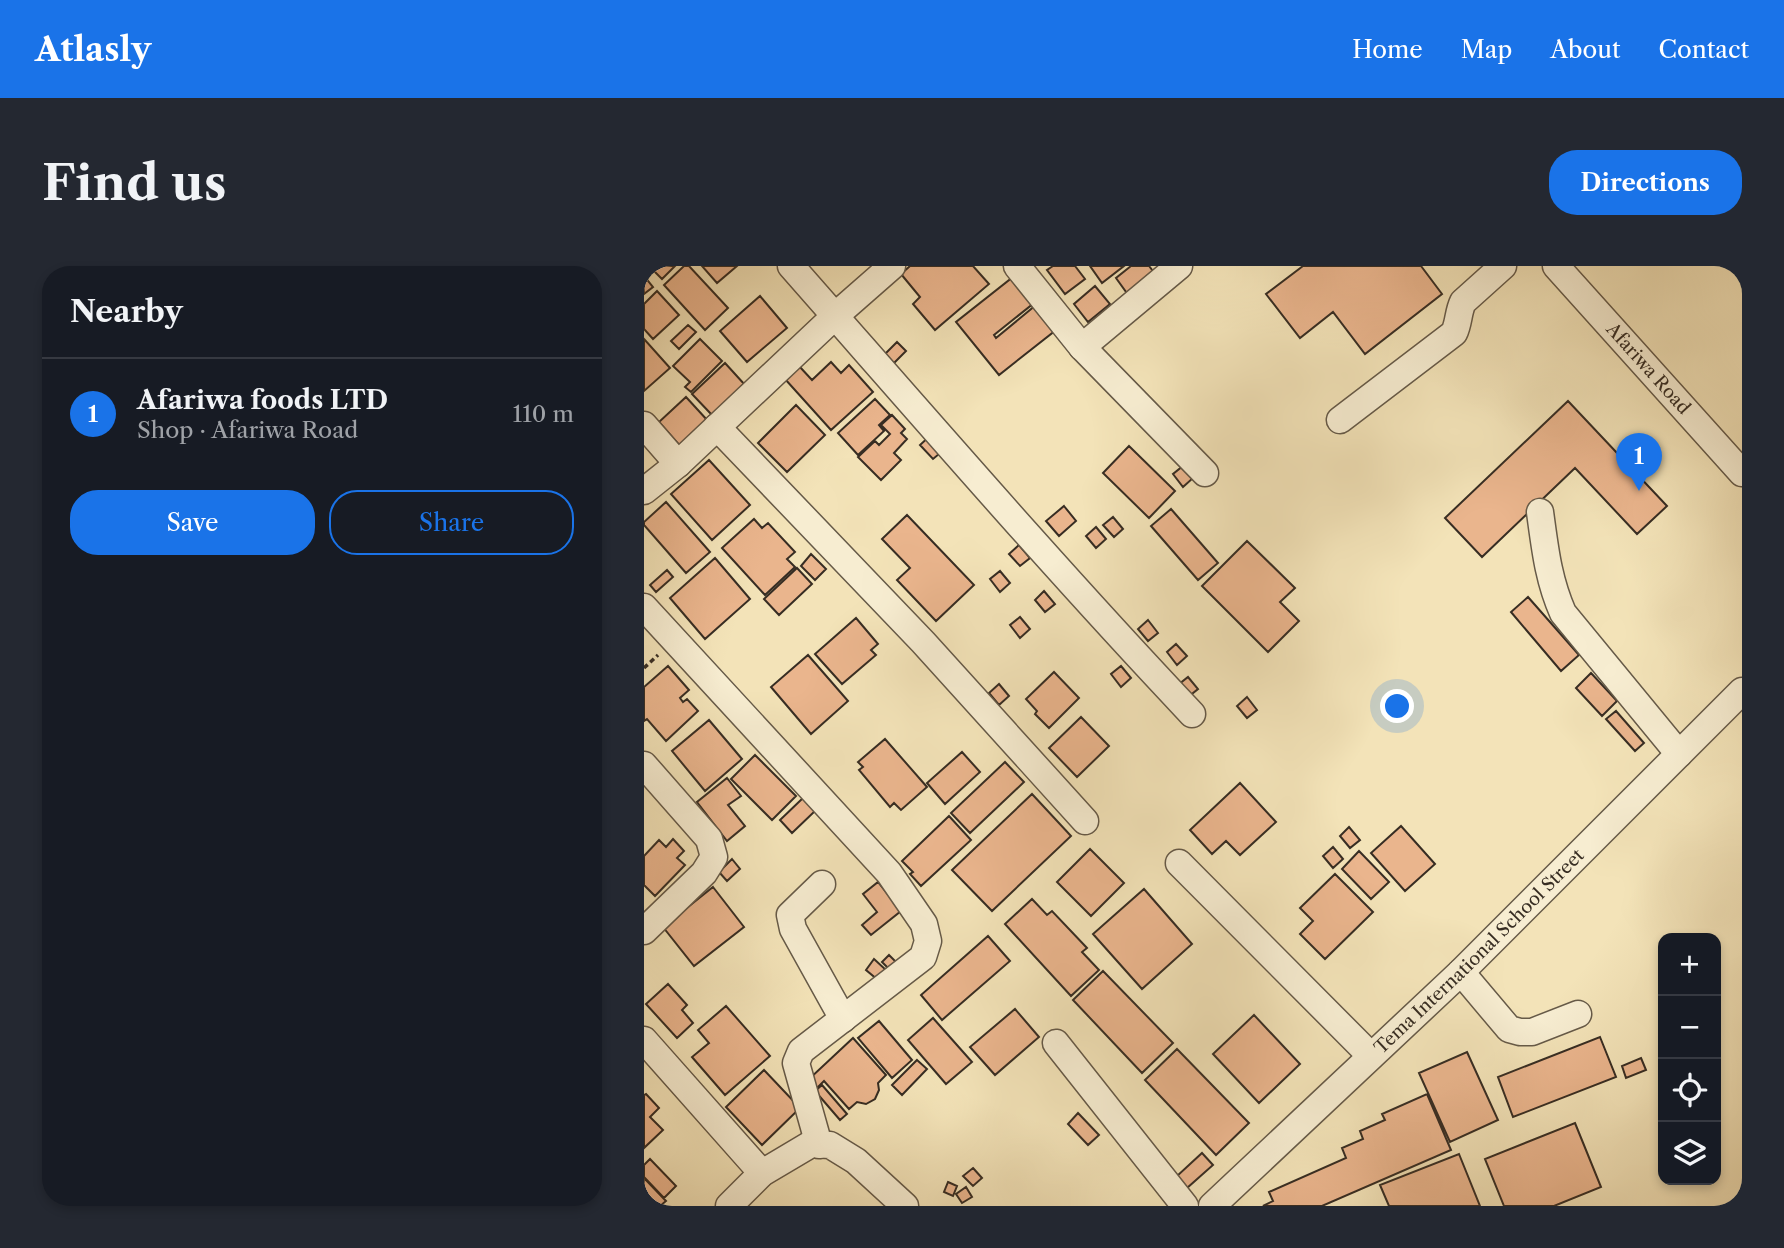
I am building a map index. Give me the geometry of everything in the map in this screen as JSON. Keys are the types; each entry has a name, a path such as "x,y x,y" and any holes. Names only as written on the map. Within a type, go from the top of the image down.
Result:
{"street":[{"path":"791,266 1058,571 1192,714"},
{"path":"644,491 678,464 892,266"},
{"path":"1017,266 1082,347 1205,474"},
{"path":"1082,347 1180,266"},
{"path":"1340,420 1454,333 1463,302 1503,266"},
{"name":"Afariwa Road","path":"1556,266 1742,473"},
{"path":"644,425 678,464"},
{"path":"717,426 923,642 1084,821"},
{"path":"1540,512 1547,567 1563,613 1679,754"},
{"path":"644,607 889,873 924,924 928,941 923,957 802,1051 796,1063 819,1145"},
{"name":"Tema International School Street","path":"1212,1206 1461,972 1742,691"},
{"path":"644,765 709,839 714,857 704,873 644,931"},
{"path":"1180,863 1371,1056"},
{"path":"822,884 790,915 793,929 843,1019"},
{"path":"1461,972 1509,1029 1532,1032 1578,1014"},
{"path":"644,1040 762,1173"},
{"path":"1056,1043 1185,1206"},
{"path":"729,1206 762,1173 811,1144 830,1145 856,1161 905,1206"}],"building":[{"path":"649,266 675,266 662,279"},
{"path":"684,266 689,266 728,308 705,330 664,285"},
{"path":"702,266 737,266 717,283"},
{"path":"910,266 973,266 989,284 935,330 913,304 920,297 901,274"},
{"path":"1053,266 1075,266 1085,279 1065,294 1047,270"},
{"path":"1090,266 1124,266 1102,283"},
{"path":"1131,266 1149,266 1156,275 1129,296 1116,278"},
{"path":"1303,266 1421,266 1442,294 1365,354 1333,312 1300,338 1266,294"},
{"path":"644,276 653,287 644,294"},
{"path":"1013,277 1034,303 994,335 996,338 1036,305 1056,330 999,375 956,322"},
{"path":"1095,286 1110,304 1088,322 1074,304"},
{"path":"657,291 679,315 653,339 644,329 644,304"},
{"path":"760,296 787,328 747,362 720,331"},
{"path":"688,325 696,332 679,349 671,341"},
{"path":"644,339 670,368 644,391"},
{"path":"700,339 722,361 691,392 685,387 690,382 673,366"},
{"path":"897,342 906,351 892,365 883,356"},
{"path":"831,362 841,373 849,365 873,392 831,430 785,379 799,366 812,380"},
{"path":"725,363 745,385 712,415 692,394"},
{"path":"686,397 708,421 680,446 659,422"},
{"path":"875,399 890,415 879,425 884,431 858,455 838,433"},
{"path":"1568,401 1667,506 1637,534 1575,468 1482,557 1445,518"},
{"path":"796,405 825,435 787,472 758,443"},
{"path":"892,415 905,429 901,433 907,439 894,453 901,460 881,480 858,457 875,441 879,445 890,434 881,425"},
{"path":"932,434 945,449 933,459 920,445"},
{"path":"1129,446 1175,491 1149,518 1103,473"},
{"path":"709,460 750,505 712,540 671,494"},
{"path":"1183,466 1193,478 1183,487 1173,474"},
{"path":"666,502 710,552 686,573 644,525"},
{"path":"1064,506 1076,521 1059,536 1046,521"},
{"path":"1171,509 1218,563 1198,580 1151,526"},
{"path":"907,515 974,585 936,621 897,580 910,568 882,539"},
{"path":"1113,517 1123,529 1114,537 1103,525"},
{"path":"754,519 762,528 768,523 795,552 787,559 795,567 765,595 722,548"},
{"path":"1096,527 1106,539 1096,548 1086,536"},
{"path":"1247,541 1295,588 1280,602 1299,621 1268,652 1202,586"},
{"path":"1019,545 1030,558 1020,566 1009,554"},
{"path":"811,554 826,569 815,580 801,566"},
{"path":"715,558 750,599 705,639 670,598"},
{"path":"797,568 812,584 779,615 764,599"},
{"path":"667,570 673,577 656,592 650,585"},
{"path":"1000,571 1010,583 1000,592 990,579"},
{"path":"1044,591 1055,604 1045,612 1035,600"},
{"path":"1528,597 1579,655 1561,671 1511,612"},
{"path":"1020,617 1030,629 1020,638 1010,625"},
{"path":"856,618 878,644 871,650 876,655 842,684 815,654"},
{"path":"1148,620 1158,633 1148,641 1138,629"},
{"path":"1176,644 1187,656 1177,665 1167,652"},
{"path":"808,655 848,701 811,734 771,687"},
{"path":"668,666 689,690 680,698 683,702 687,699 698,711 666,741 647,719 644,721 644,687"},
{"path":"1121,666 1131,678 1121,687 1111,674"},
{"path":"1054,672 1079,698 1049,728 1035,714 1037,711 1026,699"},
{"path":"1591,673 1617,701 1602,716 1576,688"},
{"path":"1188,677 1198,689 1188,697 1178,685"},
{"path":"999,684 1009,696 999,705 989,693"},
{"path":"1247,697 1257,710 1247,718 1237,706"},
{"path":"1616,711 1644,743 1635,751 1606,719"},
{"path":"1081,717 1109,746 1077,777 1049,748"},
{"path":"709,720 742,759 705,791 672,751"},
{"path":"885,739 927,787 901,810 894,803 890,807 859,770 863,767 858,762"},
{"path":"962,752 980,772 945,804 927,783"},
{"path":"755,755 796,796 772,820 731,779"},
{"path":"1005,762 1024,782 970,833 951,813"},
{"path":"727,778 741,796 728,805 745,826 727,841 697,802"},
{"path":"1240,783 1276,822 1240,855 1226,841 1212,854 1190,830"},
{"path":"1032,794 1071,836 992,911 952,870"},
{"path":"803,798 815,811 792,833 780,820"},
{"path":"949,816 971,840 921,886 910,874 913,872 902,861"},
{"path":"1401,826 1435,864 1405,891 1371,853"},
{"path":"1349,827 1360,840 1350,848 1340,836"},
{"path":"673,839 684,851 677,858 685,865 655,896 644,885 644,856 659,840 666,847"},
{"path":"1333,847 1343,859 1333,868 1323,856"},
{"path":"1090,849 1124,883 1091,916 1057,882"},
{"path":"1359,851 1389,882 1371,899 1342,869"},
{"path":"732,859 740,869 727,881 719,872"},
{"path":"1335,874 1373,912 1325,959 1300,934 1313,921 1300,908"},
{"path":"878,882 901,911 871,935 862,925 877,912 863,894"},
{"path":"713,887 744,927 694,966 663,927"},
{"path":"1144,889 1192,944 1142,989 1093,934"},
{"path":"1032,899 1047,915 1052,911 1087,948 1082,952 1099,970 1071,996 1005,924"},
{"path":"988,936 1010,961 942,1020 921,995"},
{"path":"889,955 901,967 894,974 882,962"},
{"path":"874,959 886,970 878,980 866,970"},
{"path":"1103,971 1173,1043 1142,1073 1073,1000"},
{"path":"668,984 687,1005 682,1010 693,1023 677,1038 646,1004"},
{"path":"726,1006 770,1056 725,1095 692,1057 709,1043 698,1030"},
{"path":"1015,1009 1039,1037 995,1075 970,1047"},
{"path":"1254,1015 1300,1064 1259,1103 1213,1054"},
{"path":"933,1018 972,1062 946,1084 908,1040"},
{"path":"879,1021 912,1060 892,1078 858,1038"},
{"path":"1600,1037 1616,1077 1513,1117 1498,1077"},
{"path":"853,1038 886,1075 878,1083 879,1090 875,1099 866,1104 857,1102 849,1109 824,1081 816,1089 808,1080"},
{"path":"1177,1049 1249,1123 1216,1155 1145,1080"},
{"path":"1467,1052 1498,1120 1450,1142 1419,1073"},
{"path":"1641,1058 1646,1070 1626,1078 1622,1066"},
{"path":"917,1060 927,1069 902,1095 892,1085"},
{"path":"764,1070 800,1108 762,1145 726,1107"},
{"path":"822,1085 847,1114 840,1120 815,1091"},
{"path":"1427,1094 1451,1150 1322,1206 1263,1206 1273,1201 1269,1192 1346,1158 1342,1148 1363,1139 1360,1131 1385,1120 1382,1114"},
{"path":"644,1095 659,1108 650,1117 663,1130 644,1148"},
{"path":"1078,1113 1099,1135 1088,1145 1068,1124"},
{"path":"1575,1123 1601,1187 1554,1206 1504,1206 1485,1159"},
{"path":"1202,1153 1213,1165 1187,1188 1177,1176"},
{"path":"1459,1154 1480,1206 1389,1206 1380,1185"},
{"path":"650,1159 676,1186 664,1198 644,1177 644,1165"},
{"path":"973,1168 982,1178 973,1186 963,1176"},
{"path":"644,1178 666,1201 660,1206 644,1206"},
{"path":"948,1182 957,1186 953,1196 944,1192"},
{"path":"966,1187 972,1197 962,1203 956,1194"}],"place":[{"name":"Afariwa foods LTD","path":"1639,491"}]}
